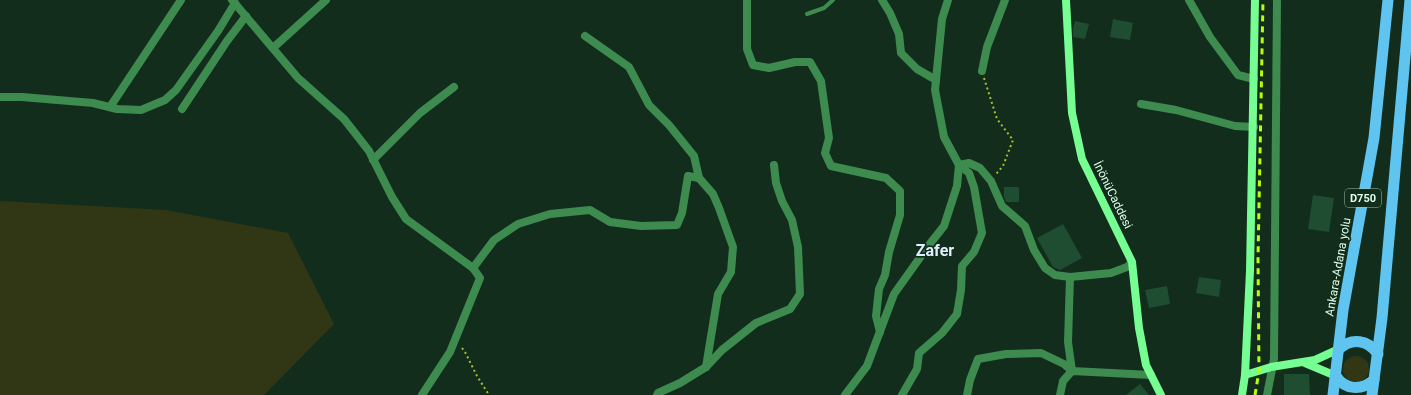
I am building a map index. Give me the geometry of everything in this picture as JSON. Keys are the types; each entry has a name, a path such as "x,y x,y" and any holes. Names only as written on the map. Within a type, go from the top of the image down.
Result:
{"highway":[{"name":"Ankara-Adana yolu","path":"1333,395 1343,310 1374,138 1388,0"},
{"name":"D750","path":"1372,395 1382,318 1410,0"},
{"path":"1339,349 1348,342 1362,341 1368,344 1378,354"},
{"path":"1336,376 1344,384 1357,388 1363,387 1374,380"}],"main road":[{"path":"1242,395 1245,375 1250,271 1256,0"},
{"name":"İnönüCaddesi","path":"1064,1 1072,113 1082,158 1132,262 1139,328 1146,365 1161,395"},
{"path":"1245,375 1272,367 1315,360 1339,349"},
{"path":"1303,362 1336,376"}],"street":[{"path":"110,107 181,0"},
{"path":"273,48 326,0"},
{"path":"748,0 747,49 753,65 769,68 795,62 810,62 821,81 830,138 825,153 830,166 886,178 900,191 900,215 889,252 885,275 879,289 876,316 880,332"},
{"path":"882,0 890,13 899,34 901,53 917,70 936,80"},
{"path":"902,395 917,369 919,354 942,332 957,314 961,290 962,266 974,252 982,233 974,187 969,173 959,165 944,137 935,90 942,19 948,0"},
{"path":"982,71 987,47 1005,0"},
{"path":"1189,0 1210,37 1238,75 1254,78"},
{"path":"1267,395 1274,359 1277,0"},
{"path":"0,97 22,97 93,103 117,109 141,110 165,100 176,90 218,31 233,2 298,78 344,119 369,151 392,197 406,219 474,268 480,278 450,352 422,395"},
{"path":"182,109 246,16"},
{"path":"585,36 629,67 649,105 669,125 694,156 699,178 713,194 722,214 733,247 731,272 718,294 706,366"},
{"path":"373,160 420,113 454,87"},
{"path":"1141,104 1176,110 1235,126 1254,127"},
{"path":"959,165 969,163 980,168 991,181 1002,206 1025,226 1034,250 1045,268 1055,275 1070,277 1111,273 1127,267 1132,262"},
{"path":"657,395 658,393 680,383 706,366 722,350 756,323 790,309 800,294 798,247 794,226 782,201 776,182 774,165"},
{"path":"845,395 867,366 894,294 944,226 957,186 959,165"},
{"path":"474,268 494,240 518,224 550,214 590,210 610,222 641,226 677,225 682,213 688,176 699,178"},
{"path":"1060,395 1063,381 1072,371 1068,342 1070,277"},
{"path":"967,395 970,380 978,358 1006,354 1041,353 1064,364 1072,371 1151,375"}],"lane":[{"path":"807,14 824,8 833,0"}],"path":[{"path":"982,71 997,119 1013,140 1002,166 991,181"},
{"path":"455,341 465,352 477,376 489,395"}],"green space":[{"path":"0,201 166,210 288,233 334,324 264,395 0,395"},
{"path":"1356,356 1365,360 1369,369 1365,378 1356,382 1347,378 1343,369 1347,360"}],"building":[{"path":"1113,19 1133,23 1130,40 1110,37"},
{"path":"1075,21 1089,24 1085,39 1073,37"},
{"path":"1004,187 1019,187 1019,202 1006,202 1004,197"},
{"path":"1313,195 1334,198 1329,232 1308,229"},
{"path":"1063,224 1082,258 1060,270 1053,267 1037,238"},
{"path":"1199,277 1221,280 1219,297 1196,293"},
{"path":"1167,286 1170,304 1149,308 1145,290"},
{"path":"1284,374 1309,374 1310,395 1284,395"},
{"path":"1140,384 1149,395 1126,395"}],"railway":[{"path":"1255,395 1259,371 1258,258 1263,0"}],"district":[{"name":"Zafer","path":"935,250"}]}
